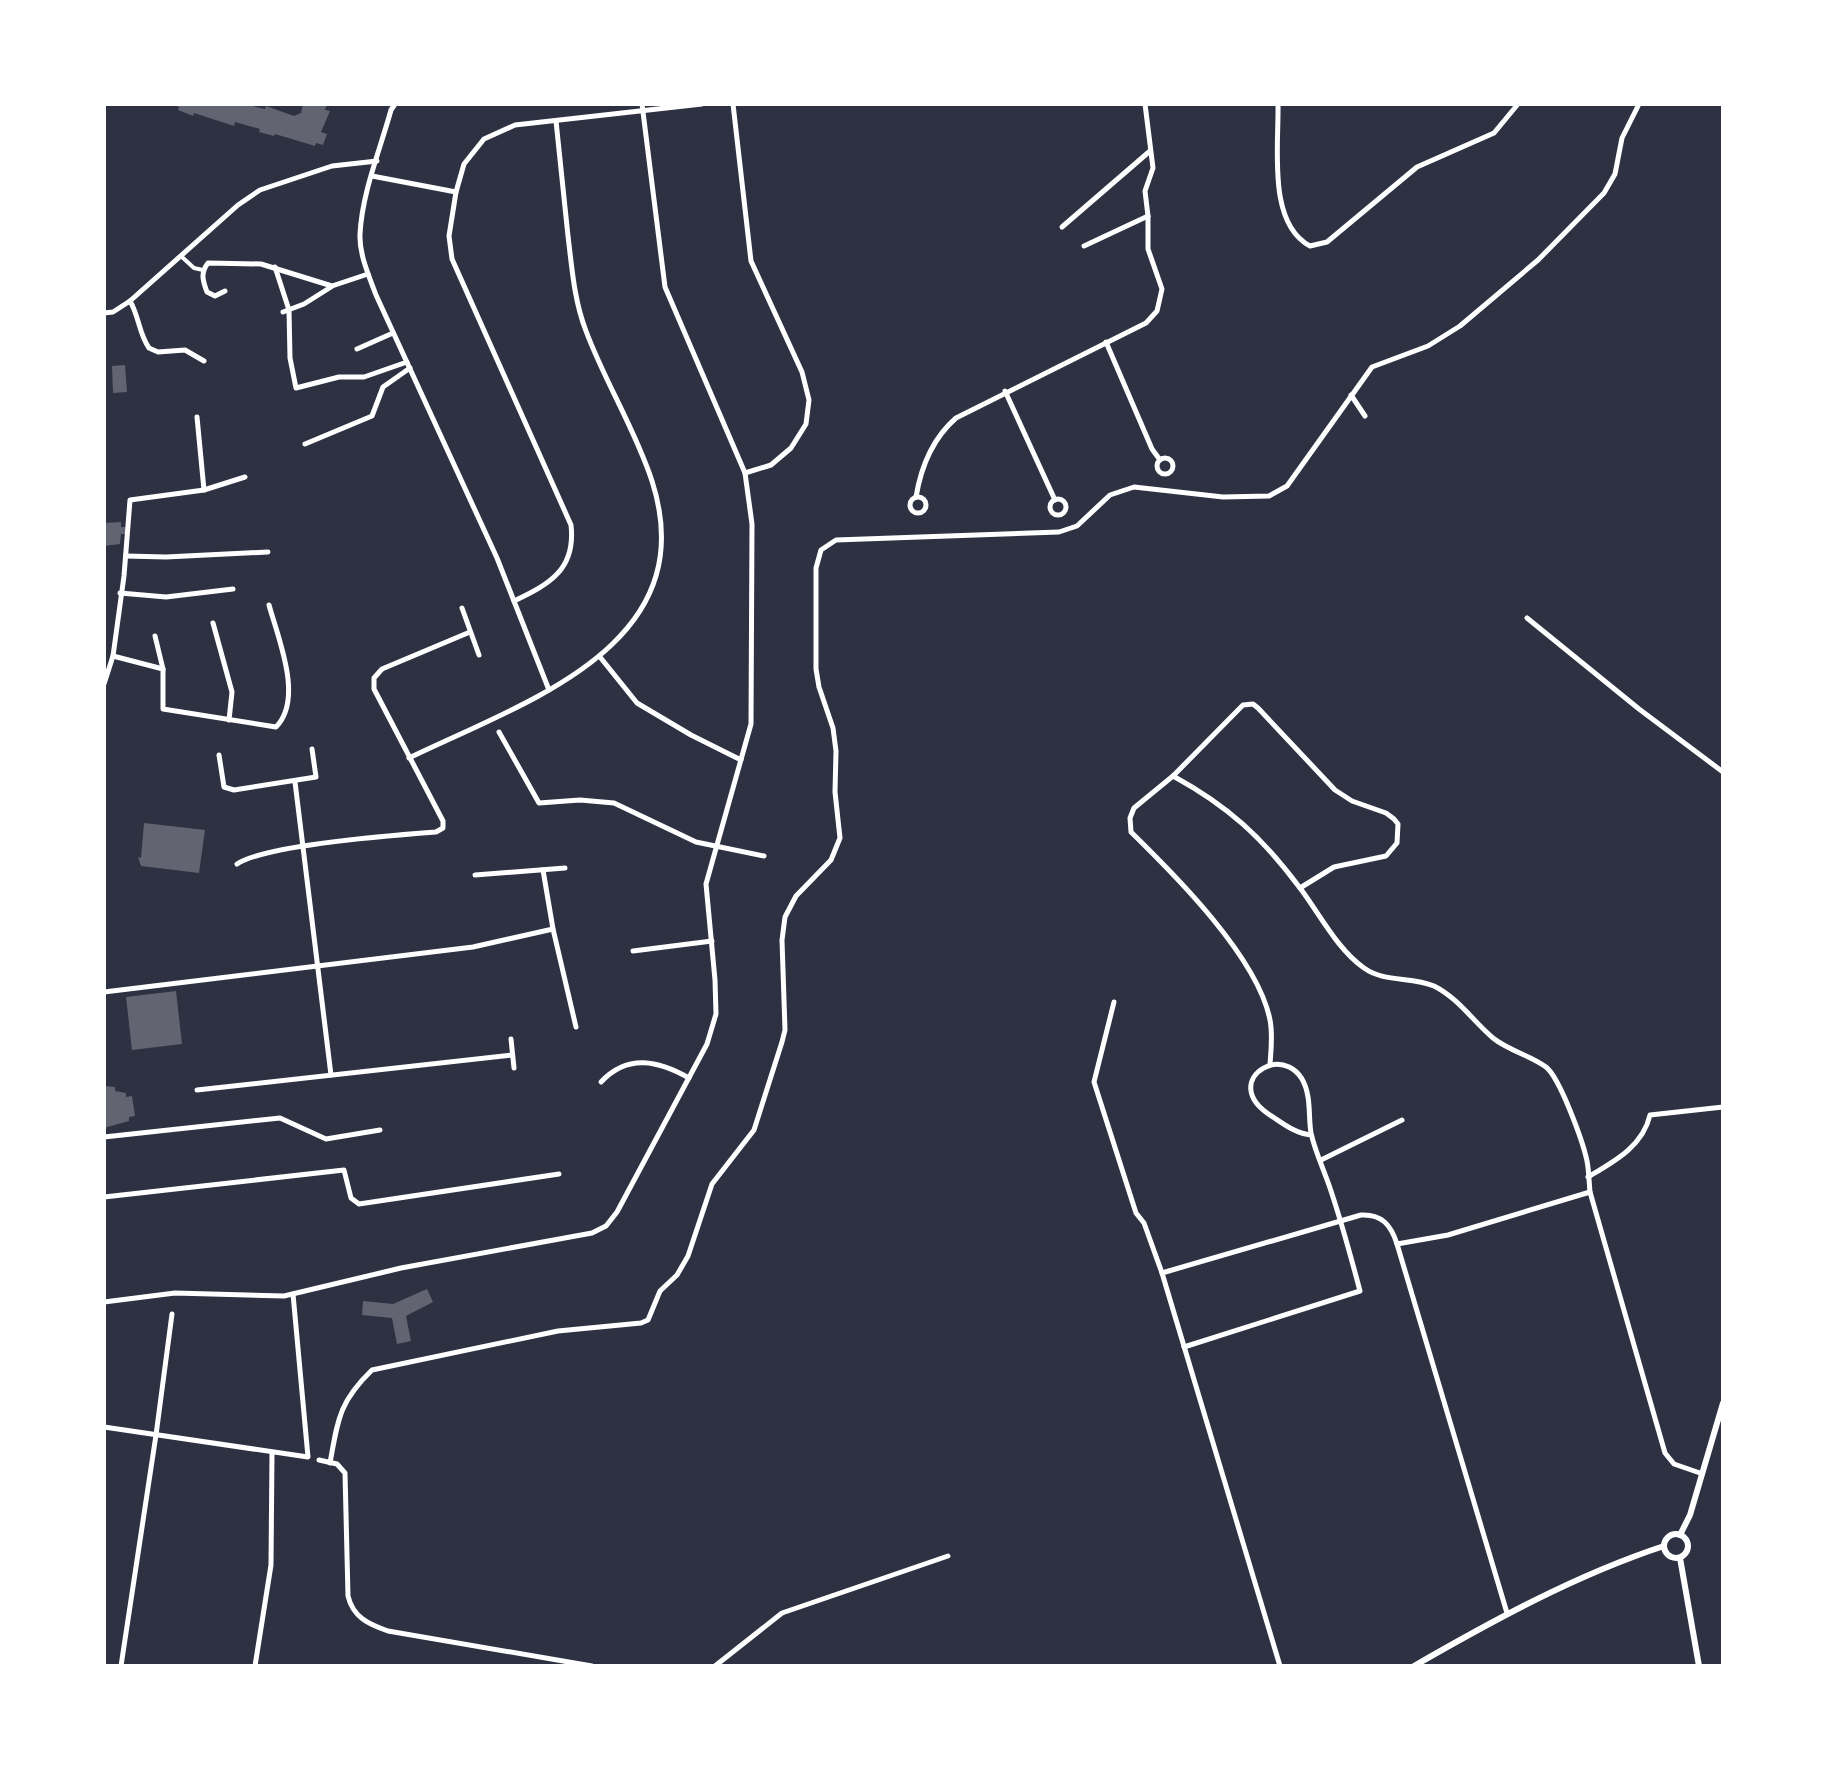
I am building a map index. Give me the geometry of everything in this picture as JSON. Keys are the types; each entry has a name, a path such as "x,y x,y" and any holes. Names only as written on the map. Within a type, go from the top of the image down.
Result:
{"street":[{"path":"395,104 372,176 360,235 368,274 514,601 549,690"},
{"path":"514,601 558,574 572,550 571,525 452,259 449,236 464,164 484,139 498,130 515,125 642,107 702,104"},
{"path":"733,104 751,261 802,372 809,400 806,424 791,448 771,465 745,473"},
{"path":"916,497 928,454 946,426 1005,391 1153,317 1160,304 1161,283 1148,249 1145,191 1153,168 1145,104"},
{"path":"1278,104 1279,199 1291,232 1297,240 1310,246 1327,242 1417,167 1494,133 1518,104"},
{"path":"330,1463 340,1411 354,1388 372,1370 558,1331 641,1323 648,1320 660,1291 677,1275 688,1256 712,1184 754,1130 782,1042 785,1030 782,940 785,917 796,896 831,860 840,838 833,728 816,669 816,568 821,550 836,540 1059,532 1077,526 1110,495 1134,487 1223,497 1269,496 1287,486 1372,367 1428,346 1460,326 1538,260 1604,193 1615,174 1622,138 1639,104"},
{"path":"104,1302 175,1293 284,1296 401,1268 592,1233 606,1226 617,1212 707,1044 716,1014 706,884 751,724 752,524 745,473 665,287 642,107"},
{"path":"409,758 549,690 600,657 631,627 649,595 659,561 660,513 652,479 586,331 575,295 556,121"},
{"path":"1062,227 1150,151"},
{"path":"104,313 113,312 130,301 238,205 260,190 332,166 377,161"},
{"path":"372,176 456,192"},
{"path":"1084,246 1148,216"},
{"path":"182,257 194,268 203,270"},
{"path":"225,291 215,296 207,292 202,280 208,263 261,264 332,286"},
{"path":"275,267 286,311 296,388 339,377 364,377 408,365"},
{"path":"286,311 304,304 332,286 368,274"},
{"path":"130,301 139,315 142,334 149,348 158,352 185,350 204,361"},
{"path":"357,349 393,333"},
{"path":"1106,342 1152,449 1160,460"},
{"path":"305,444 372,416 383,387 408,365"},
{"path":"1005,391 1055,500"},
{"path":"1351,395 1365,416"},
{"path":"197,417 204,490"},
{"path":"104,684 113,656 130,500 204,490 245,477"},
{"path":"126,556 268,552"},
{"path":"120,593 166,597 233,589"},
{"path":"155,636 163,669 163,709 276,727 284,717 290,680 269,605"},
{"path":"462,608 479,655"},
{"path":"1527,618 1723,772"},
{"path":"213,623 232,692 229,720"},
{"path":"237,864 246,858 304,847 436,832 443,828 443,821 374,689 374,678 382,669 470,632"},
{"path":"113,656 163,669"},
{"path":"600,657 637,703 741,760"},
{"path":"1270,1064 1270,1020 1258,983 1182,883 1131,832 1130,818 1134,808 1213,738 1239,707 1253,704 1335,790 1394,819 1398,824 1398,837 1390,853 1334,867 1300,888"},
{"path":"499,732 539,803 600,800 627,807 696,842 764,856"},
{"path":"219,755 224,787 230,790 316,777 312,749"},
{"path":"1173,776 1208,795 1244,822 1267,845 1343,946 1364,968 1385,979 1429,984 1440,990 1463,1008 1495,1041 1551,1072 1583,1146 1590,1192 1665,1453 1674,1464 1700,1473"},
{"path":"295,782 331,1075"},
{"path":"475,875 565,868"},
{"path":"543,870 576,1027"},
{"path":"104,992 473,947 553,929"},
{"path":"633,951 712,941"},
{"path":"1114,1002 1094,1082 1136,1213 1144,1223 1162,1273 1280,1666"},
{"path":"511,1039 514,1068"},
{"path":"197,1090 512,1055"},
{"path":"601,1082 611,1071 647,1062 668,1066 689,1078"},
{"path":"1184,1347 1360,1291 1340,1219 1311,1135 1308,1095 1302,1080 1293,1069 1282,1064 1270,1064 1259,1070 1252,1080 1251,1094 1256,1106 1295,1131 1311,1135"},
{"path":"1588,1177 1637,1144 1646,1131 1650,1115 1723,1107"},
{"path":"104,1137 280,1118 326,1139 380,1130"},
{"path":"1321,1160 1402,1120"},
{"path":"104,1197 344,1170 351,1198 359,1204 559,1174"},
{"path":"1397,1244 1448,1235 1590,1192"},
{"path":"1162,1273 1340,1219 1370,1214 1391,1227 1507,1613"},
{"path":"104,1427 308,1457 293,1294"},
{"path":"121,1666 172,1314"},
{"path":"1680,1535 1690,1515 1723,1403"},
{"path":"255,1666 271,1565 272,1453"},
{"path":"319,1460 337,1464 345,1473 348,1596 359,1616 388,1631 592,1666"},
{"path":"1414,1666 1507,1613 1636,1555 1664,1546 1669,1536 1680,1535 1686,1539 1686,1553 1680,1558"},
{"path":"1664,1546 1669,1556 1680,1558"},
{"path":"715,1666 782,1613 948,1556"},
{"path":"1680,1558 1699,1666"}],"building":[{"path":"171,104 244,104 265,109 266,106 294,116 301,113 303,104 327,104 325,110 330,111 321,132 327,134 323,145 316,143 315,146 259,132 260,129 235,122 234,126 194,113 193,116"},
{"path":"125,365 127,392 113,393 112,366"},
{"path":"121,522 125,534 121,534 120,544 104,546 104,523"},
{"path":"144,823 205,830 199,873 141,866 138,857 141,858"},
{"path":"176,991 182,1044 132,1050 126,997"},
{"path":"104,1086 115,1087 115,1091 126,1093 126,1097 132,1096 135,1116 129,1117 129,1121 104,1128"},
{"path":"427,1289 433,1302 406,1316 411,1341 397,1344 392,1318 362,1315 363,1301 393,1304"}]}
